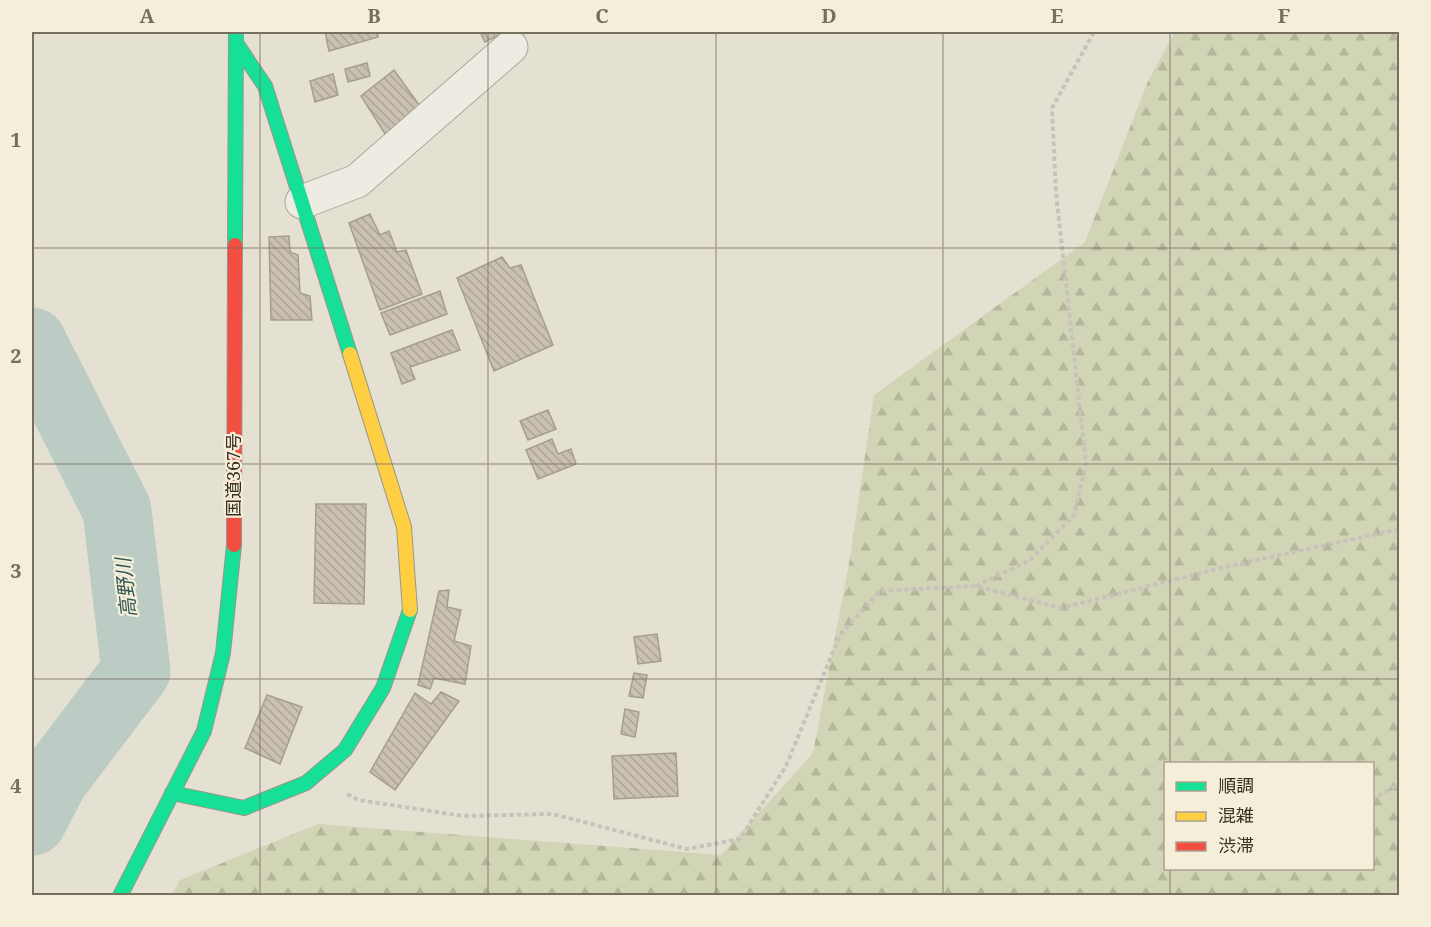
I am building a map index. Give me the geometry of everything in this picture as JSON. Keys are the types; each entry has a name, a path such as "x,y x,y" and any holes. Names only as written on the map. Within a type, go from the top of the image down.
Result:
{"main road":[{"path":"172,793 244,808 306,783 315,776 345,750 383,688 411,606 404,527 264,86 236,37"},
{"name":"国道367号","path":"120,896 204,731 223,653 234,566 236,37"}],"street":[{"path":"302,202 357,181 511,47"}],"path":[{"path":"975,586 1030,560 1074,515 1086,464 1056,193 1052,108 1094,32"},
{"path":"315,776 358,800 462,816 553,814 687,849 740,839 786,766 840,636 880,591 975,586 1061,608 1225,567 1400,529"},
{"path":"1374,799 1400,783"}],"green space":[{"path":"1175,32 1399,32 1399,895 172,895 180,880 318,824 721,855 813,753 850,558 874,395 1085,242 1148,81"}],"building":[{"path":"325,32 377,32 378,37 329,51"},
{"path":"480,32 505,32 485,42"},
{"path":"367,63 370,76 348,82 345,69"},
{"path":"394,70 420,106 385,134 361,96"},
{"path":"333,74 338,95 315,102 310,81"},
{"path":"370,214 380,235 389,231 397,252 406,250 422,294 380,310 349,223"},
{"path":"289,236 290,252 298,255 300,293 310,296 312,320 271,320 269,237"},
{"path":"502,257 510,268 521,265 553,345 494,371 457,278"},
{"path":"440,291 447,314 390,335 381,313"},
{"path":"452,330 460,350 410,367 415,379 402,384 391,353"},
{"path":"548,410 556,429 528,440 520,421"},
{"path":"552,439 558,454 571,449 576,464 538,479 526,450"},
{"path":"316,504 366,504 364,604 314,603"},
{"path":"449,590 447,607 461,610 454,641 471,646 465,684 434,678 430,689 418,685 439,591"},
{"path":"657,634 661,661 638,664 634,637"},
{"path":"634,673 647,675 643,698 629,696"},
{"path":"441,692 459,701 395,790 370,772 415,693 431,704"},
{"path":"267,695 302,707 280,764 245,748"},
{"path":"625,709 639,712 635,737 621,734"},
{"path":"676,753 678,796 614,799 612,756"}],"waterway":[{"name":"高野川","path":"32,342 117,510 136,671 54,779 32,821"}],"traffic: fast":[{"path":"235,245 236,32"},
{"path":"236,43 265,86 350,354"},
{"path":"120,896 204,731 223,653 234,545"},
{"path":"172,793 244,808 306,783 345,750 383,688 410,610"}],"traffic: slow":[{"path":"350,354 404,527 410,610"}],"traffic: jam":[{"path":"234,545 235,245"}]}
